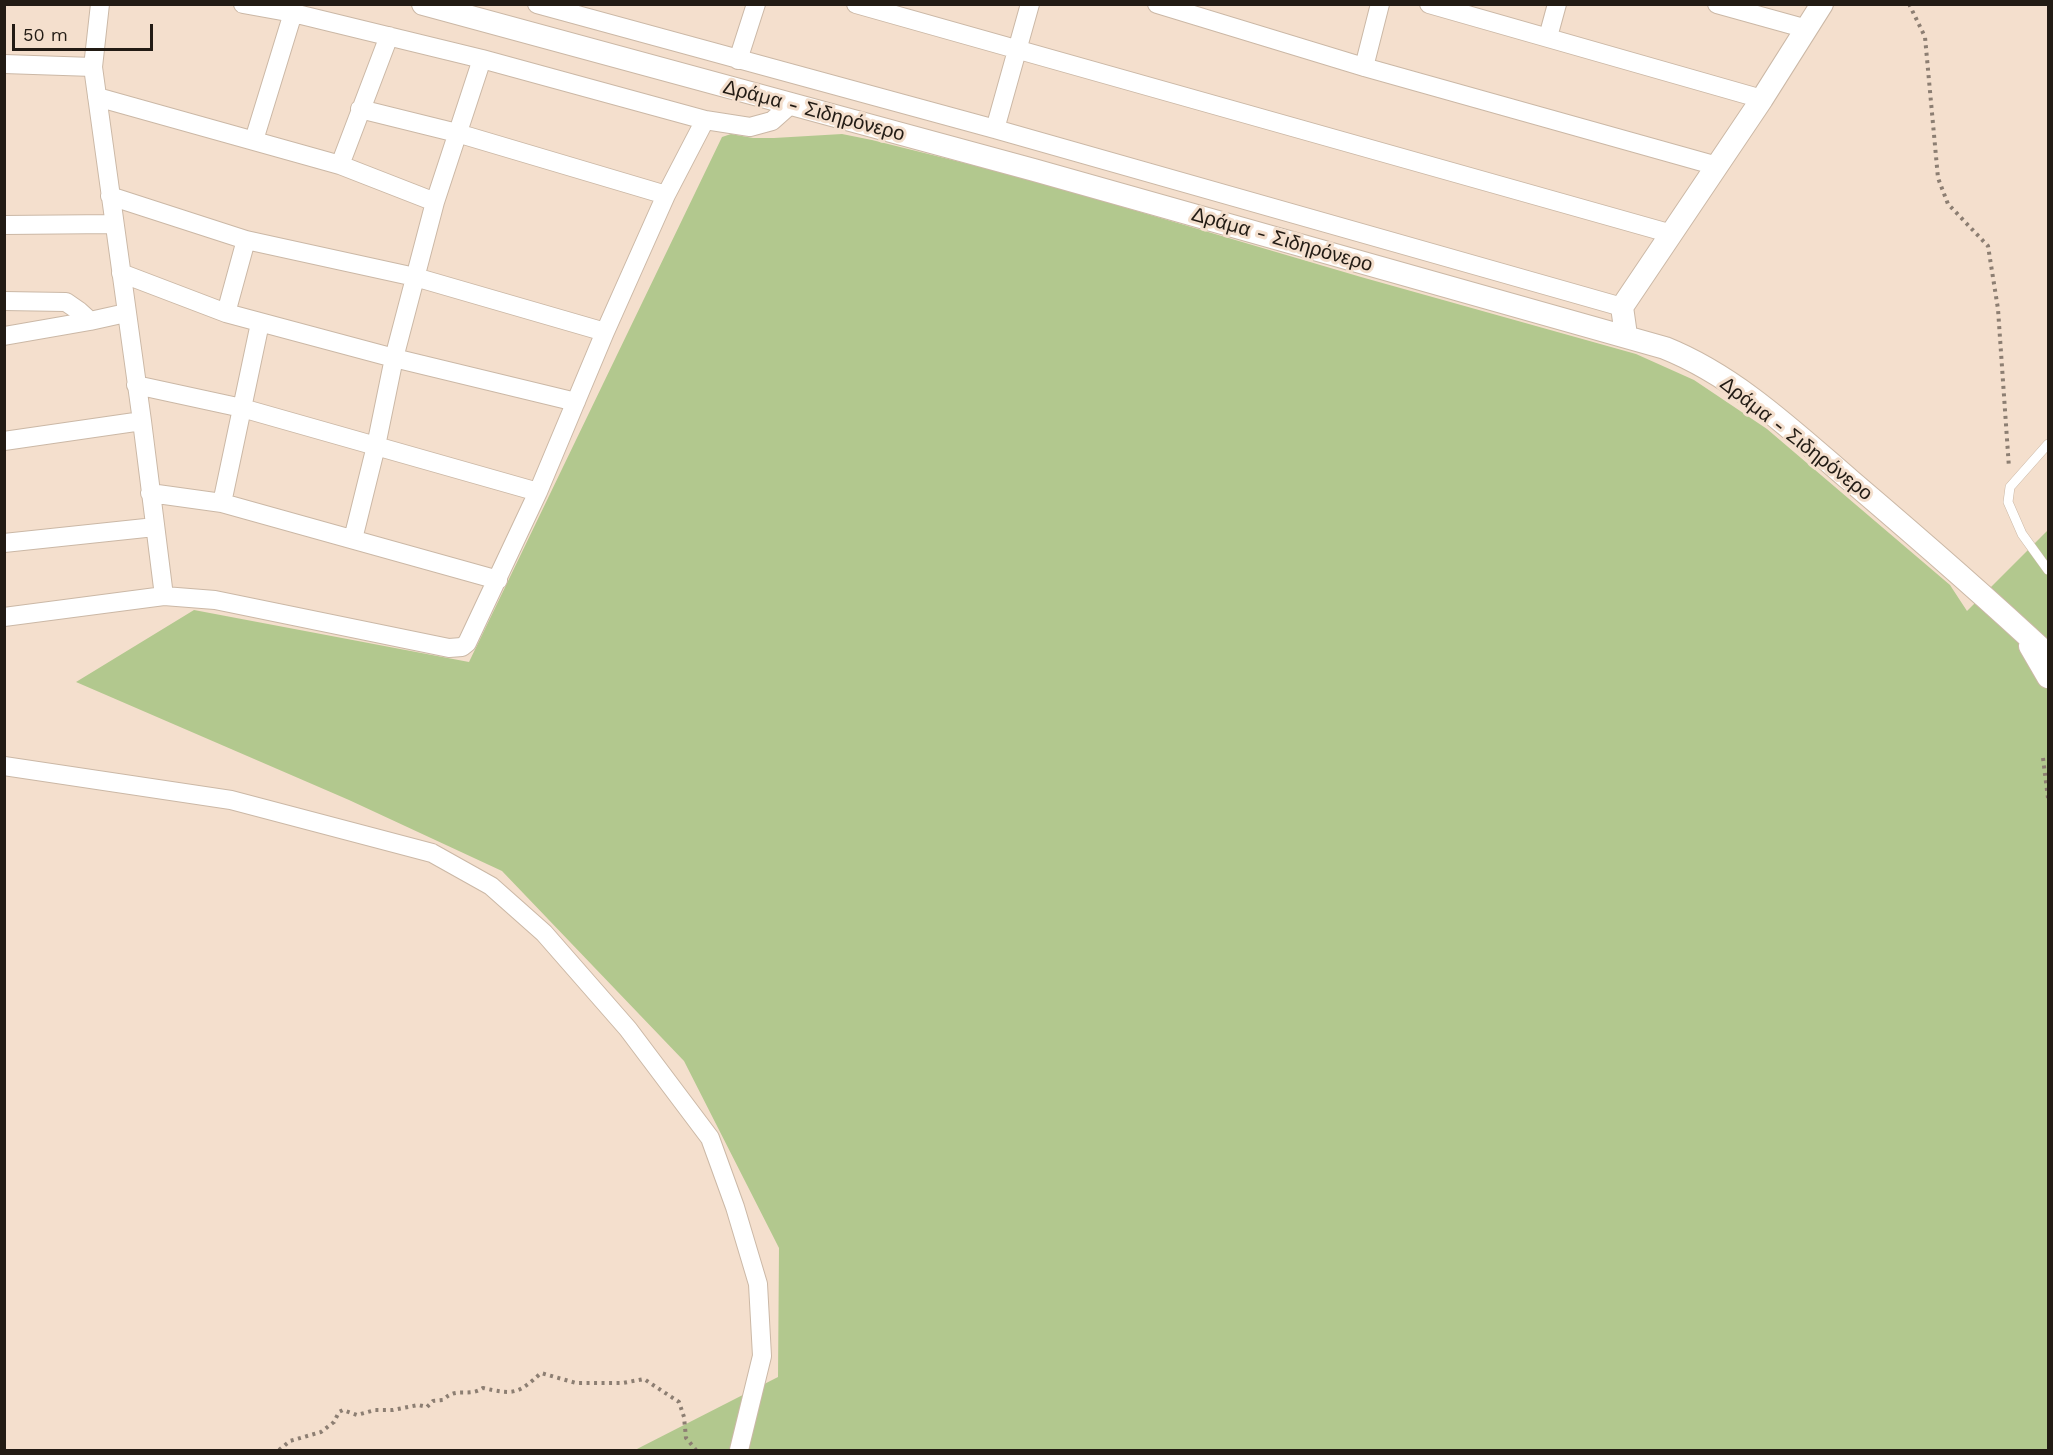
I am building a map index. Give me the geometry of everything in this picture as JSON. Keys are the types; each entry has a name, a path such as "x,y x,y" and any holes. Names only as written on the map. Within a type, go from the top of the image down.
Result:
{"street":[{"path":"100,4 93,67 164,596"},
{"path":"243,4 292,13 482,59 705,120 750,127 772,121 790,105"},
{"name":"Δράμα - Σιδηρόνερο","path":"423,4 1034,170 1626,335 1678,353 1755,400 1878,503 2049,655"},
{"path":"537,4 573,10 738,60 995,129 1622,307"},
{"path":"738,60 756,4"},
{"path":"856,4 1672,234"},
{"path":"995,129 1030,4"},
{"path":"1157,4 1364,67 1718,166"},
{"path":"1364,67 1380,4"},
{"path":"1429,4 1762,99"},
{"path":"1548,37 1557,4"},
{"path":"1717,4 1807,29"},
{"path":"1626,335 1622,307 1718,166 1822,4"},
{"path":"254,140 292,13"},
{"path":"340,165 389,36"},
{"path":"353,539 376,446 394,358 435,202 482,59"},
{"path":"4,64 93,67"},
{"path":"97,97 340,165 435,202"},
{"path":"360,109 457,133 666,195"},
{"path":"4,617 164,596 215,600 456,648 467,643 538,492 666,195 705,120"},
{"path":"111,196 246,240 415,277 605,332"},
{"path":"4,225 114,224"},
{"path":"226,313 246,240"},
{"path":"121,273 226,313 260,323 576,402"},
{"path":"4,301 66,302 90,321"},
{"path":"4,336 126,313"},
{"path":"222,503 260,323"},
{"path":"136,385 242,408 538,492"},
{"path":"4,441 142,421"},
{"path":"150,493 222,503 498,580"},
{"path":"4,543 155,527"},
{"path":"2011,621 2037,655 2049,677"},
{"path":"4,766 231,801 432,853 491,886 544,933 628,1029 710,1138 714,1148 735,1207 758,1284 762,1356 739,1450"}],"lane":[{"path":"2049,444 2010,487 2008,502 2022,534 2049,570"}],"path":[{"path":"1909,4 1925,37 1938,178 1948,204 1988,246 1998,309 2010,487"},
{"path":"2043,758 2049,798"},
{"path":"279,1450 290,1442 321,1432 334,1422 339,1412 343,1410 357,1415 375,1410 393,1410 418,1405 426,1407 433,1401 443,1400 455,1392 472,1393 483,1388 500,1393 517,1391 542,1373 576,1383 623,1383 644,1379 679,1402 684,1417 686,1438 696,1450"}],"green space":[{"path":"731,134 753,138 774,138 842,134 872,140 1025,178 1361,277 1636,354 1694,380 1767,429 1950,585 1967,611 2048,530 2048,1450 635,1450 778,1377 779,1248 684,1061 502,871 349,800 76,682 194,610 469,662 722,137"}]}
